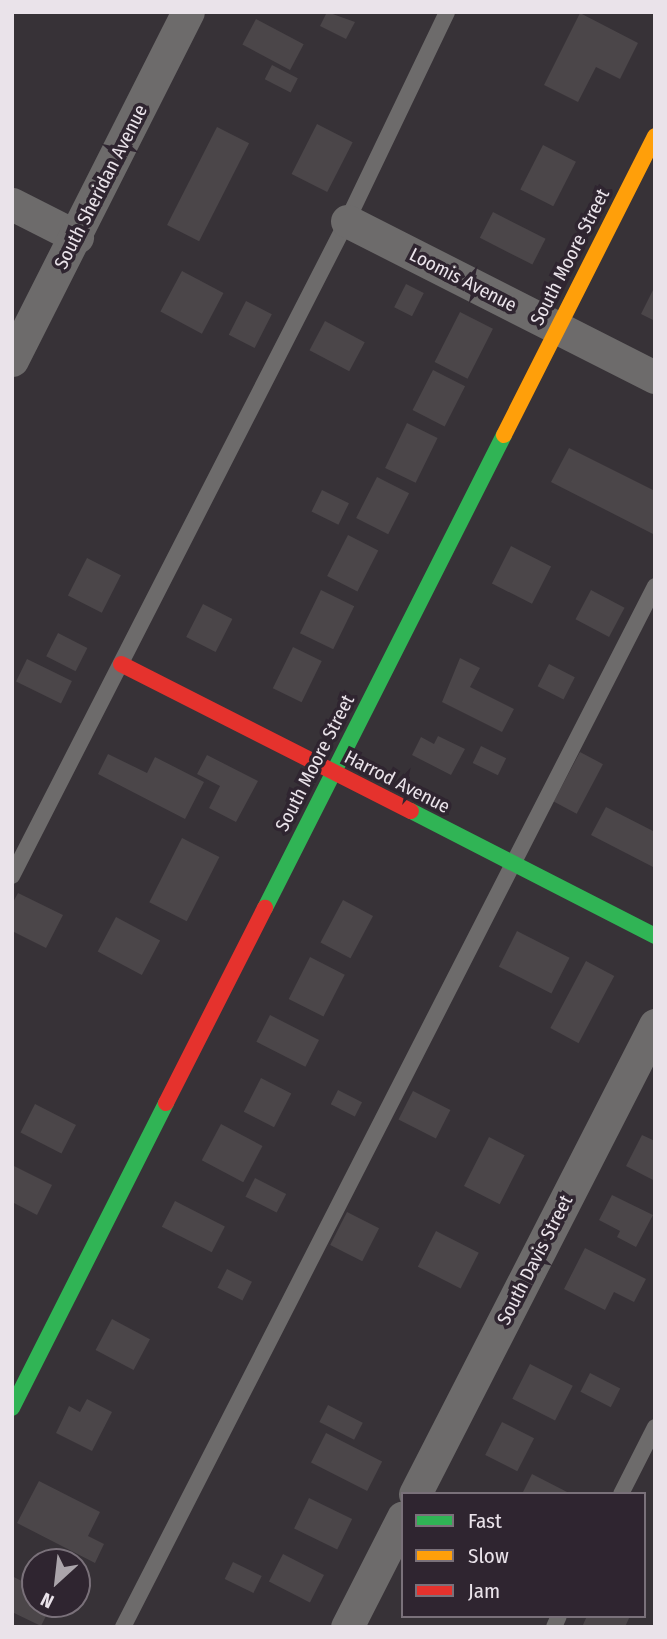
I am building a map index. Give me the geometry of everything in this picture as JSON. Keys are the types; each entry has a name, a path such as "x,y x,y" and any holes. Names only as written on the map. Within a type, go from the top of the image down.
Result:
{"street":[{"name":"South Sheridan Avenue","path":"12,360 77,237 188,12"},
{"name":"South Moore Street","path":"12,1409 655,136"},
{"path":"12,204 77,237"},
{"name":"Loomis Avenue","path":"347,221 655,377"},
{"name":"Harrod Avenue","path":"121,664 512,866 655,936"},
{"name":"South Davis Street","path":"416,1492 655,1026"},
{"path":"347,1627 401,1521"}],"lane":[{"path":"12,876 347,221 447,12"},
{"path":"123,1627 655,586"},
{"path":"622,1492 655,1427"}],"building":[{"path":"327,12 355,22 346,39 320,26"},
{"path":"580,13 638,43 620,79 596,67 578,102 544,85"},
{"path":"256,19 304,44 290,70 242,45"},
{"path":"272,65 298,78 291,92 265,79"},
{"path":"317,124 353,142 327,192 292,174"},
{"path":"217,127 249,143 199,241 167,225"},
{"path":"543,145 576,162 553,206 520,190"},
{"path":"493,212 546,239 532,265 480,238"},
{"path":"182,271 223,293 202,334 160,312"},
{"path":"406,284 424,293 412,316 394,307"},
{"path":"655,286 655,321 641,314"},
{"path":"246,301 272,314 255,348 229,335"},
{"path":"460,312 493,329 468,379 435,362"},
{"path":"325,321 365,342 349,371 310,350"},
{"path":"433,370 465,386 445,426 413,410"},
{"path":"407,423 438,438 416,483 385,468"},
{"path":"569,448 655,491 655,535 551,482"},
{"path":"377,477 409,493 388,534 356,518"},
{"path":"322,490 349,503 338,525 311,512"},
{"path":"348,535 378,550 357,591 327,576"},
{"path":"511,546 551,566 532,604 492,583"},
{"path":"87,558 121,575 102,613 68,595"},
{"path":"321,590 354,606 333,649 300,633"},
{"path":"591,590 625,608 609,637 576,619"},
{"path":"203,604 232,619 216,652 186,637"},
{"path":"58,633 87,648 76,671 46,656"},
{"path":"293,647 322,661 302,702 273,688"},
{"path":"460,658 480,668 470,687 514,709 502,732 442,702"},
{"path":"27,659 72,681 61,703 16,681"},
{"path":"549,664 575,677 563,699 538,686"},
{"path":"438,736 465,749 451,775 412,755 421,737 434,744"},
{"path":"481,746 506,758 498,775 473,763"},
{"path":"580,752 603,764 577,814 554,801"},
{"path":"108,754 147,773 155,757 204,782 185,819 98,774"},
{"path":"207,755 258,781 236,822 209,808 220,786 197,774"},
{"path":"606,807 655,832 655,868 591,835"},
{"path":"182,838 219,857 187,921 149,902"},
{"path":"18,893 63,915 46,948 12,931 12,904"},
{"path":"343,900 373,916 350,958 320,942"},
{"path":"116,917 160,940 142,975 98,951"},
{"path":"517,931 570,958 551,993 499,967"},
{"path":"310,957 345,975 323,1017 289,999"},
{"path":"586,961 614,976 579,1043 550,1028"},
{"path":"270,1015 319,1040 305,1067 256,1042"},
{"path":"261,1078 291,1093 274,1127 244,1112"},
{"path":"338,1090 362,1102 355,1117 331,1104"},
{"path":"413,1091 450,1110 436,1139 398,1120"},
{"path":"35,1104 76,1125 61,1153 20,1133"},
{"path":"221,1124 262,1146 243,1182 202,1160"},
{"path":"642,1135 655,1141 655,1181 626,1166"},
{"path":"489,1137 525,1155 500,1204 464,1186"},
{"path":"12,1165 52,1185 37,1215 12,1202"},
{"path":"255,1178 286,1194 277,1213 245,1197"},
{"path":"612,1195 653,1215 636,1247 617,1237 620,1231 599,1220"},
{"path":"175,1201 225,1226 212,1252 162,1227"},
{"path":"347,1212 379,1228 362,1261 330,1245"},
{"path":"436,1231 479,1253 461,1288 418,1267"},
{"path":"585,1248 646,1279 634,1302 614,1292 605,1310 564,1289"},
{"path":"227,1269 252,1282 242,1300 217,1288"},
{"path":"112,1319 150,1339 134,1370 96,1350"},
{"path":"530,1364 573,1386 555,1421 512,1399"},
{"path":"590,1373 620,1388 611,1407 580,1392"},
{"path":"87,1399 112,1412 92,1451 56,1433 69,1406 80,1412"},
{"path":"328,1405 363,1423 354,1440 319,1422"},
{"path":"502,1422 534,1438 517,1471 485,1455"},
{"path":"326,1433 382,1462 367,1491 311,1462"},
{"path":"532,1474 567,1492 523,1492"},
{"path":"39,1481 100,1512 88,1536 104,1544 95,1563 91,1561 91,1548 66,1548 17,1523"},
{"path":"309,1498 352,1519 337,1550 294,1529"},
{"path":"283,1554 324,1575 310,1603 269,1582"},
{"path":"233,1562 262,1576 253,1593 225,1579"},
{"path":"12,1576 21,1581 21,1616 12,1612"},
{"path":"24,1618 45,1618 41,1626"},
{"path":"586,1618 629,1618 625,1627 582,1627"}],"traffic: fast":[{"path":"265,908 504,435"},
{"path":"411,811 655,936"},
{"path":"12,1408 166,1103"}],"traffic: slow":[{"path":"504,435 655,136"}],"traffic: jam":[{"path":"121,664 411,811"},
{"path":"166,1103 265,908"}]}
